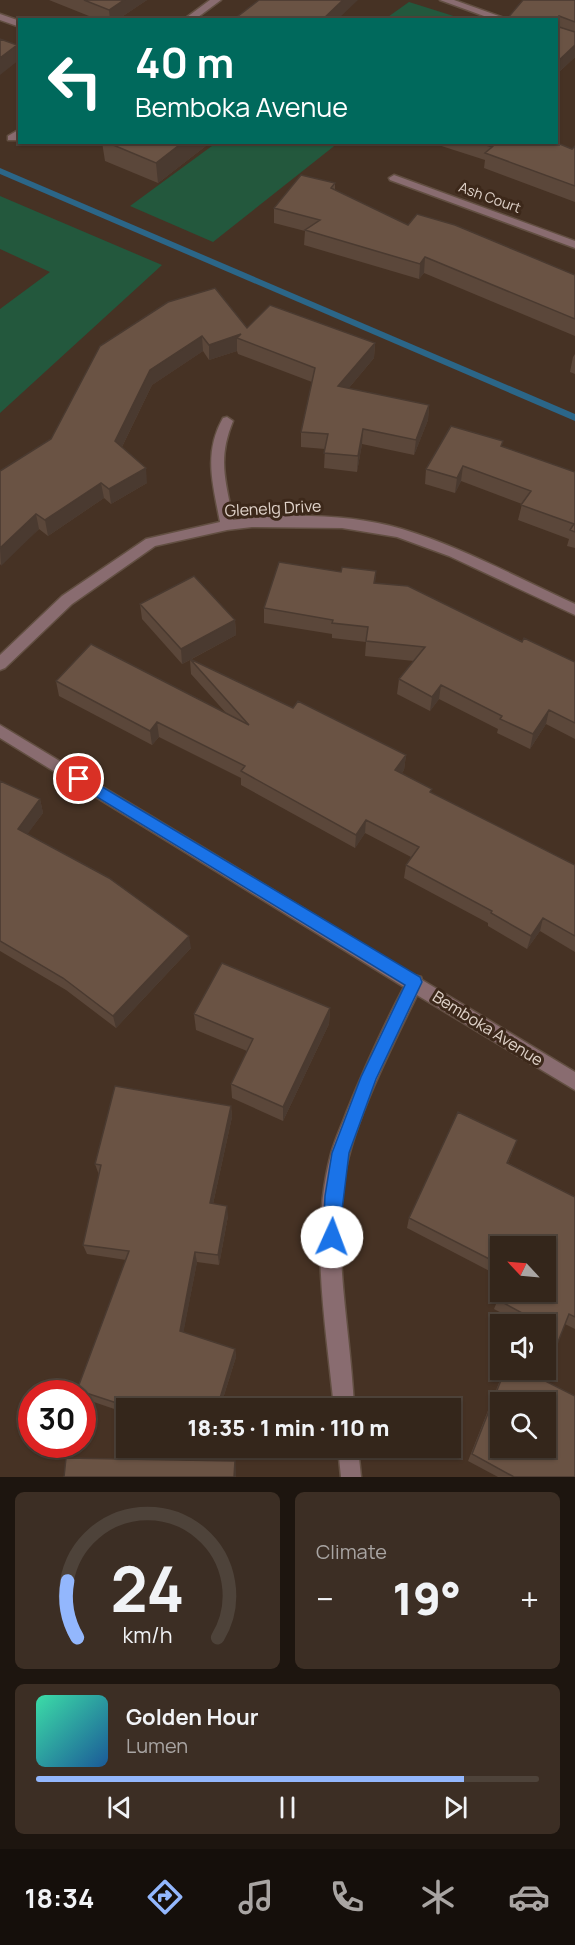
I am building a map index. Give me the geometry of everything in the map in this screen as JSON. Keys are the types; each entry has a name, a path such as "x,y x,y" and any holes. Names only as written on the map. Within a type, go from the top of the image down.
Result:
{"street":[{"path":"190,18 216,0"},
{"path":"445,0 500,18"},
{"path":"0,17 18,23"},
{"name":"Ash Court","path":"394,178 575,245"},
{"path":"227,421 219,436 214,459 227,525"},
{"name":"Glenelg Drive","path":"0,664 67,600 151,542 227,525 314,521 342,523 399,533 427,542 473,562 575,610"},
{"name":"Bemboka Avenue","path":"0,731 415,982 575,1082"},
{"path":"343,1398 332,1237 333,1196 338,1164 340,1153 369,1077 415,982"},
{"path":"349,1458 351,1477"}],"green space":[{"path":"409,2 460,18 386,18"},
{"path":"215,144 337,144 213,242 130,206"},
{"path":"0,196 162,265 0,413 0,309 50,272 0,249"}],"building":[{"path":"84,0 124,0 109,10"},
{"path":"259,0 343,0 324,18 236,18"},
{"path":"523,0 575,0 575,22 559,16 558,18 508,18"},
{"path":"558,27 575,32 575,45 558,61"},
{"path":"0,39 17,45 0,58"},
{"path":"558,143 572,149 575,146 575,186 485,153 492,147 484,144 494,144 493,146 495,144"},
{"path":"111,144 180,144 156,163"},
{"path":"301,175 335,183 331,188 408,225 417,214 455,225 575,275 575,319 425,257 420,264 305,230 320,220 274,208"},
{"path":"215,288 247,328 270,305 375,343 338,386 429,405 416,440 363,429 358,456 324,453 328,434 301,432 315,368 237,338 241,334 209,345 202,336 150,370 115,441 146,468 109,489 101,483 45,520 36,514 0,548 0,471 51,439 100,346 168,302"},
{"path":"451,426 503,441 501,446 575,472 575,532 570,530 574,524 521,505 531,491 463,466 457,478 426,469"},
{"path":"279,562 341,572 342,567 376,571 374,583 408,586 522,642 524,638 575,662 575,723 549,710 533,734 500,719 502,716 441,685 432,697 399,679 425,647 366,641 368,627 332,623 333,620 264,608"},
{"path":"194,576 235,620 181,649 140,604"},
{"path":"91,644 249,725 190,659 293,708 298,701 406,755 395,770 432,789 430,792 575,865 575,936 543,918 531,936 491,913 492,911 406,865 419,847 366,820 356,835 241,771 245,766 157,722 150,731 56,681"},
{"path":"0,781 40,799 18,829 109,878 189,936 113,1016 63,978 0,941"},
{"path":"222,963 330,1008 283,1107 231,1084 253,1039 194,1014"},
{"path":"115,1086 231,1106 210,1203 227,1206 218,1255 195,1252 180,1331 235,1349 220,1398 116,1398 116,1403 96,1396 96,1380 81,1380 129,1251 83,1245 101,1165 95,1164"},
{"path":"458,1112 517,1140 507,1163 575,1197 575,1317 569,1314 556,1347 556,1314 524,1314 502,1302 556,1302 556,1236 490,1236 490,1259 409,1218"},
{"path":"501,1380 543,1380 575,1396 575,1477 514,1477 472,1454 490,1408 490,1458 556,1458 556,1392 496,1392"},
{"path":"66,1458 235,1461 234,1477 64,1477"}],"waterway":[{"path":"0,171 575,418"}],"route":[{"path":"79,779 415,982 369,1077 340,1153 333,1196 332,1237"}]}
